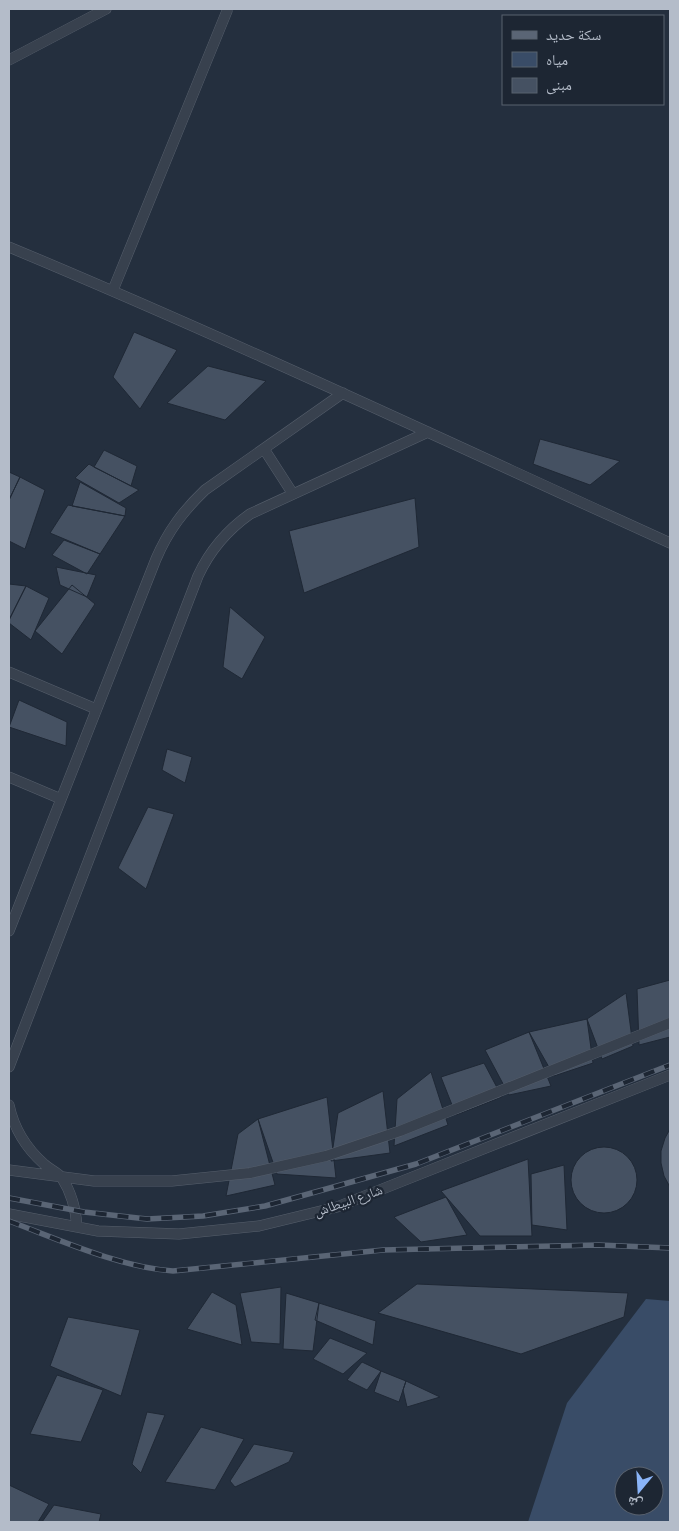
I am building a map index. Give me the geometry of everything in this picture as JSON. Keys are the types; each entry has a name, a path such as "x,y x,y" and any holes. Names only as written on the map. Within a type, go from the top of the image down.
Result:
{"lane":[{"path":"9,60 106,9"},
{"path":"113,290 227,11"},
{"path":"9,247 113,290 670,543"},
{"path":"9,931 156,559 174,524 186,508 205,490 343,393"},
{"path":"9,1067 204,563 221,539 234,525 250,514 428,432"},
{"path":"264,449 293,494"},
{"path":"9,672 96,709"},
{"path":"9,777 61,799"},
{"path":"9,1170 94,1181 172,1181 250,1173 326,1156 400,1131 670,1022"},
{"name":"شارع البيطاش","path":"9,1214 98,1231 179,1234 259,1226 337,1207 670,1075"},
{"path":"9,1105 17,1131 26,1145 36,1157 62,1177 76,1210 77,1227"}],"water":[{"path":"646,1299 670,1301 670,1522 528,1522 567,1403"}],"building":[{"path":"134,332 177,350 140,409 113,377"},
{"path":"208,366 266,381 225,420 167,403"},
{"path":"540,439 620,461 590,485 533,464"},
{"path":"104,450 137,466 131,486 94,467"},
{"path":"89,464 139,490 119,503 75,478"},
{"path":"9,472 20,477 9,500"},
{"path":"20,477 45,490 25,549 9,541 9,500"},
{"path":"80,482 126,508 125,516 72,506"},
{"path":"415,498 419,547 304,593 289,531"},
{"path":"68,505 125,516 100,554 50,533"},
{"path":"64,540 100,554 87,574 52,555"},
{"path":"56,567 96,575 87,597 60,585"},
{"path":"9,584 26,586 9,620"},
{"path":"72,585 95,604 62,654 35,631"},
{"path":"26,586 49,598 31,640 9,623"},
{"path":"230,607 265,637 242,679 223,667"},
{"path":"19,700 67,722 66,746 9,727"},
{"path":"167,749 192,757 185,783 162,770"},
{"path":"148,807 174,814 146,889 118,868"},
{"path":"670,980 670,1037 639,1045 637,989"},
{"path":"626,993 633,1046 602,1059 587,1019"},
{"path":"587,1019 593,1063 554,1076 529,1032"},
{"path":"529,1032 551,1086 509,1095 485,1050"},
{"path":"484,1063 502,1097 456,1115 441,1077"},
{"path":"431,1072 448,1125 394,1146 397,1099"},
{"path":"383,1091 390,1153 331,1161 338,1113"},
{"path":"327,1097 336,1178 277,1174 258,1119"},
{"path":"258,1119 275,1185 226,1196 238,1134"},
{"path":"670,1129 670,1187 664,1176 661,1151"},
{"path":"610,1147 628,1156 635,1167 637,1180 635,1193 628,1204 617,1211 598,1213 580,1204 573,1193 571,1174 580,1156 591,1149"},
{"path":"528,1159 532,1236 480,1236 441,1191"},
{"path":"564,1165 567,1230 532,1225 531,1174"},
{"path":"446,1197 467,1235 421,1242 394,1217"},
{"path":"417,1284 628,1293 624,1317 521,1354 378,1313"},
{"path":"281,1287 280,1344 251,1342 240,1293"},
{"path":"212,1292 236,1305 242,1345 187,1329"},
{"path":"286,1293 319,1303 313,1351 283,1349"},
{"path":"319,1303 376,1321 373,1345 315,1320"},
{"path":"68,1317 140,1330 121,1396 50,1366"},
{"path":"330,1338 367,1353 343,1374 313,1359"},
{"path":"362,1362 381,1371 367,1390 347,1380"},
{"path":"381,1371 406,1381 399,1402 374,1392"},
{"path":"57,1375 103,1390 81,1442 30,1434"},
{"path":"406,1381 440,1397 407,1407 403,1390"},
{"path":"147,1412 165,1415 141,1473 132,1464"},
{"path":"201,1427 244,1439 215,1490 165,1482"},
{"path":"254,1444 294,1452 289,1462 235,1487 230,1481"},
{"path":"9,1485 49,1504 38,1522 9,1522"},
{"path":"54,1505 101,1514 99,1522 42,1522"}],"railway":[{"path":"9,1198 84,1212 147,1219 203,1216 265,1206 416,1164 670,1065"},
{"path":"9,1221 111,1258 132,1264 173,1271 383,1250 599,1245 670,1248"}]}
